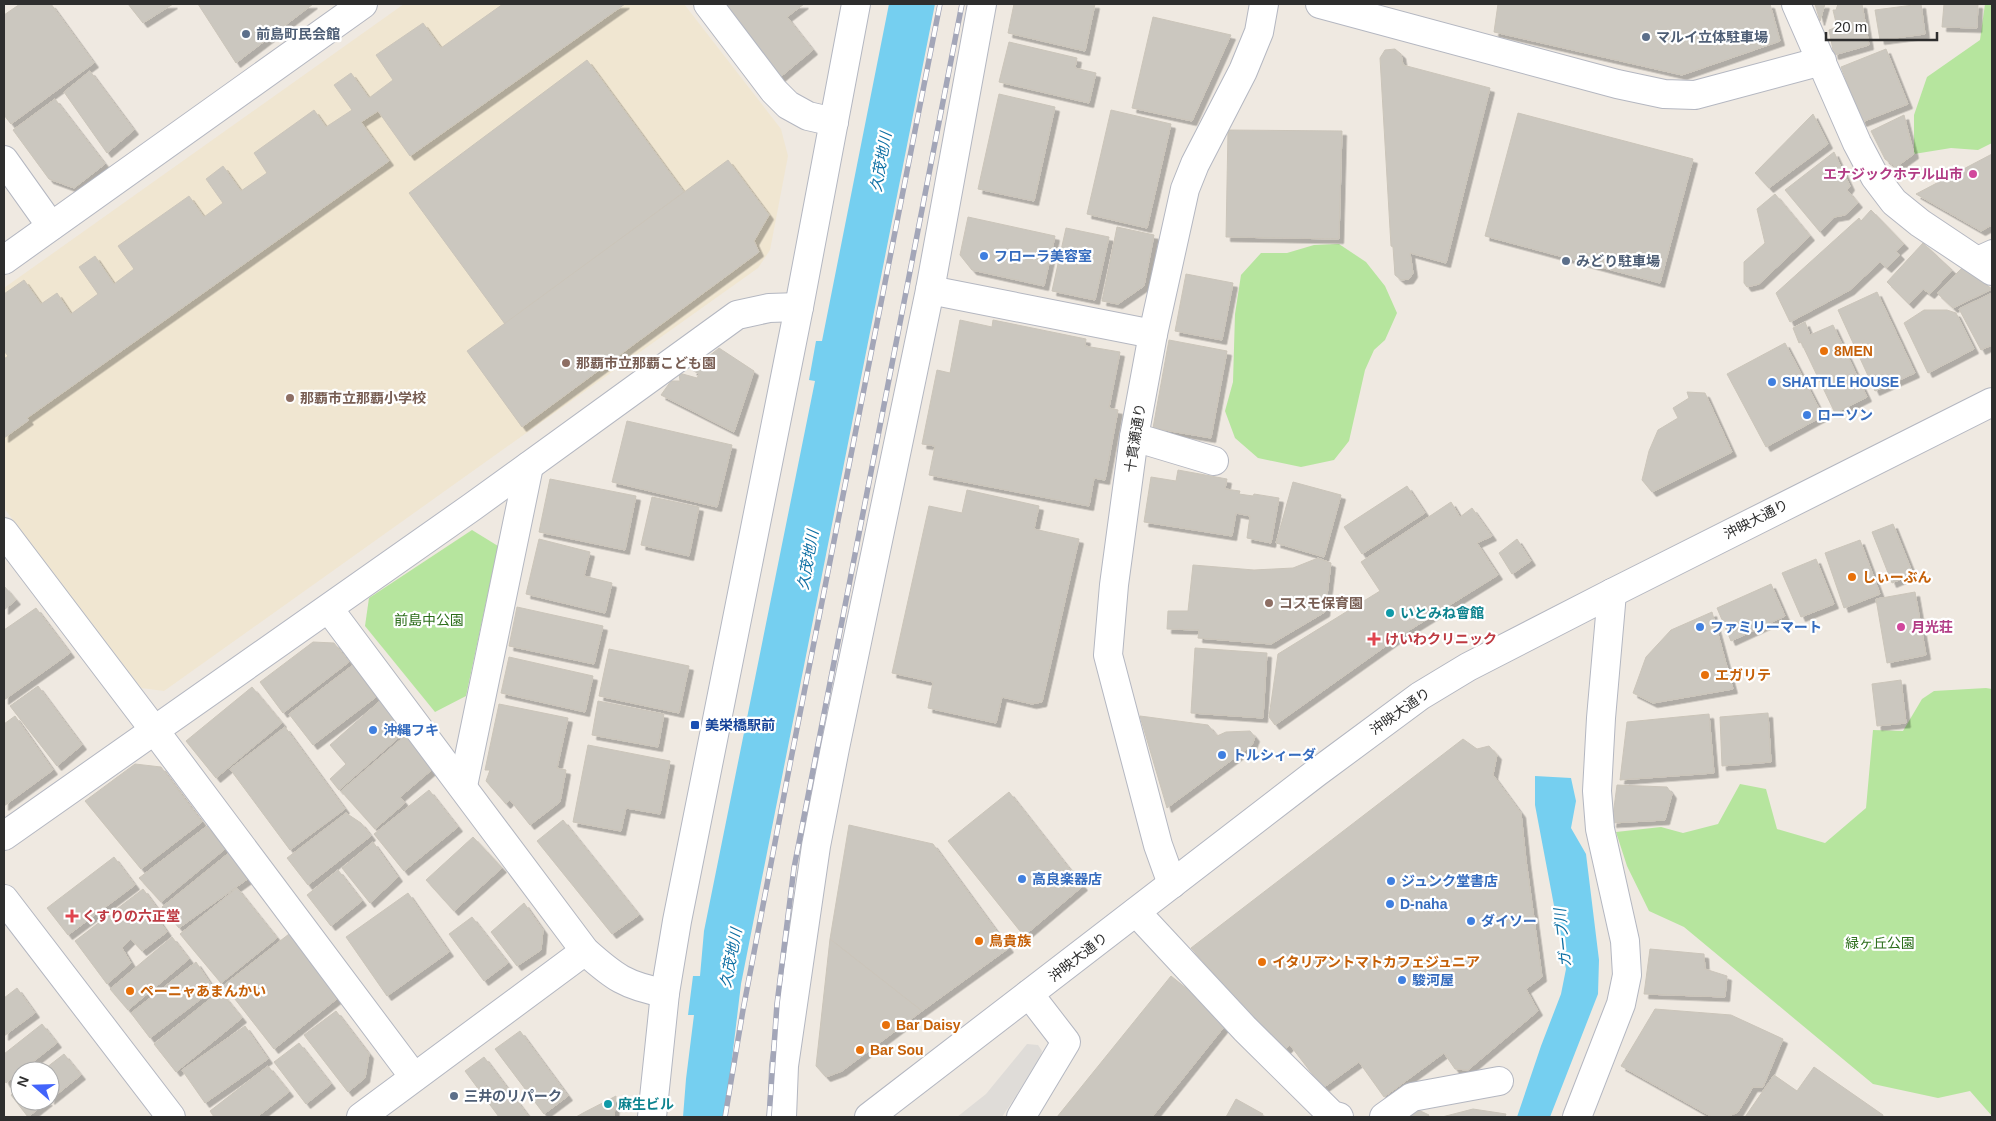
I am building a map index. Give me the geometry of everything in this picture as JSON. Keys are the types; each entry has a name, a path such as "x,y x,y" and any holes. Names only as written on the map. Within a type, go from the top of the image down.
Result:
{"street":[{"path":"4,260 363,4"},
{"path":"708,4 774,91 788,105 808,116 834,122"},
{"path":"652,1117 665,993 677,921 799,306 856,4"},
{"path":"782,1117 784,1066 816,846 930,290 982,4"},
{"name":"十貫瀬通り","path":"1172,884 1158,845 1108,655 1114,585 1134,437 1152,334 1185,190 1195,164 1243,71 1258,32 1264,4"},
{"path":"1320,4 1617,84 1664,94 1695,95 1822,61"},
{"path":"1796,4 1857,142 1884,190 1894,202 1920,223 1985,259"},
{"path":"4,160 51,226"},
{"path":"930,290 1152,334"},
{"path":"4,836 329,609 737,315 769,308 799,306"},
{"name":"沖映大通り","path":"869,1117 1316,772 1420,696 1468,667 1612,592 1992,402"},
{"path":"1134,437 1214,461"},
{"path":"463,786 530,466"},
{"path":"4,532 414,1077"},
{"path":"1577,1117 1621,1004 1627,975 1625,941 1600,829 1597,791 1612,592"},
{"path":"329,609 585,951 609,972 638,988 665,993"},
{"path":"4,899 171,1117"},
{"path":"1136,912 1245,1029 1332,1115 1338,1117"},
{"path":"361,1117 585,951"},
{"path":"1021,1117 1066,1042 1030,994"},
{"path":"1384,1117 1412,1097 1499,1081"}],"shaded area":[{"name":"那覇市立那覇小学校","path":"404,4 684,4 781,129 788,156 770,250 758,268 164,691 141,688 4,508 4,288"},
{"path":"1027,1044 1038,1045 1042,1051 1039,1061 1002,1117 957,1117 986,1094"}],"green space":[{"path":"1985,4 1992,4 1992,143 1978,150 1951,148 1914,154 1914,115 1927,77 1980,40"},
{"path":"1339,244 1366,262 1385,286 1397,313 1385,340 1374,350 1365,370 1349,441 1334,460 1301,467 1258,458 1235,438 1225,411 1233,382 1235,314 1241,275 1261,253 1287,253 1314,245"},
{"name":"前島中公園","path":"472,530 498,546 466,696 435,712 365,626 369,598"},
{"name":"緑ヶ丘公園","path":"1992,689 1992,1116 1970,1091 1938,1098 1873,1084 1684,927 1649,911 1627,866 1616,832 1661,827 1683,833 1718,824 1740,784 1766,789 1777,829 1825,843 1866,808 1873,730 1903,731 1922,699 1934,691"}],"water":[{"name":"久茂地川","path":"889,4 935,4 741,984 725,1117 683,1117 694,1015 688,1015 693,976 700,976 704,931 815,381 809,380 816,341 822,341"},
{"name":"ガーブ川","path":"1535,776 1571,778 1576,801 1571,828 1586,854 1599,960 1598,994 1550,1117 1517,1117 1561,994 1566,969 1535,805"}],"building":[{"path":"20,4 51,4 94,63 11,124 4,115 4,15"},
{"path":"128,4 173,4 143,23"},
{"name":"前島町民会館","path":"198,4 313,4 236,63"},
{"path":"503,4 625,4 410,156 378,111 361,122 389,161 27,418 29,420 4,438 4,359 8,356 4,351 4,294 24,280 41,304 57,293 71,314 98,294 79,267 95,256 114,284 134,269 118,246 189,196 204,217 223,203 206,179 223,166 241,191 267,173 254,153 314,110 326,127 352,110 334,85 351,73 369,98 393,80 376,55 423,23 441,48"},
{"path":"718,4 804,4 787,17 813,50 778,79"},
{"path":"1014,4 1095,4 1085,51 1008,33"},
{"name":"マルイ立体駐車場","path":"1498,4 1770,4 1780,41 1682,75 1494,32"},
{"path":"1815,4 1825,4 1820,21"},
{"path":"1838,4 1862,4 1869,45 1834,55 1829,30 1837,27 1833,10 1836,10"},
{"path":"1921,4 1925,34 1880,40 1875,10"},
{"path":"1944,4 1978,4 1977,28 1942,27"},
{"path":"1153,17 1231,35 1192,121 1132,108"},
{"path":"1009,42 1077,58 1075,68 1096,73 1089,103 999,82"},
{"path":"1395,49 1401,54 1403,65 1490,88 1446,263 1410,253 1413,273 1409,279 1401,280 1395,275 1393,247 1391,246 1380,58 1385,50"},
{"path":"1886,49 1908,104 1862,122 1841,67"},
{"path":"587,60 684,192 505,324 409,193"},
{"path":"90,71 134,130 107,153 64,92"},
{"path":"999,94 1055,107 1034,201 978,189"},
{"path":"55,99 105,164 74,188 49,179 13,130"},
{"path":"1111,110 1171,124 1147,228 1087,214"},
{"path":"1518,113 1693,159 1660,283 1485,236"},
{"path":"1813,114 1828,144 1769,188 1755,173"},
{"path":"1904,115 1914,154 1896,167 1885,159 1871,131"},
{"path":"1228,130 1342,131 1339,239 1226,237"},
{"path":"1834,152 1850,186 1847,190 1858,203 1845,215 1834,217 1820,232 1785,190"},
{"name":"エナジックホテル山市","path":"1992,154 1992,225 1981,231 1916,194"},
{"path":"728,160 769,215 754,241 759,252 522,427 467,351"},
{"path":"1775,194 1810,236 1759,284 1747,287 1744,283 1744,262 1765,243 1757,209"},
{"path":"1871,210 1904,244 1896,251 1900,255 1887,268 1880,262 1850,290 1790,322 1776,293 1859,218 1861,221"},
{"path":"968,217 1055,236 1044,286 972,270 960,255"},
{"path":"1117,227 1154,235 1144,286 1118,304 1102,301"},
{"path":"1066,228 1109,237 1095,300 1052,291"},
{"path":"1923,243 1952,270 1930,294 1923,289 1909,304 1887,282"},
{"path":"1963,267 1992,289 1953,308 1937,293"},
{"path":"1186,274 1233,283 1222,340 1175,331"},
{"path":"1877,292 1915,373 1875,391 1838,310"},
{"path":"1992,293 1992,345 1981,350 1959,309"},
{"path":"1924,310 1947,310 1956,313 1974,349 1928,373 1904,323"},
{"path":"960,320 992,327 993,320 1086,339 1085,346 1120,352 1109,408 1118,410 1105,480 1094,478 1089,506 929,475 935,446 922,444 937,370 950,373"},
{"path":"1805,322 1810,335 1833,325 1867,397 1835,413 1793,328"},
{"path":"1169,340 1227,351 1211,438 1153,428"},
{"path":"1785,343 1823,416 1766,447 1727,374"},
{"path":"719,348 754,371 734,432 661,395 671,381 680,381 679,373 697,378 699,374 692,370"},
{"path":"1687,392 1705,393 1732,452 1652,492 1642,480 1649,451 1658,430 1678,418 1673,408 1689,398"},
{"path":"627,421 732,445 717,507 612,482"},
{"path":"1178,470 1227,479 1225,489 1240,491 1239,494 1279,498 1271,543 1247,538 1250,516 1236,513 1232,536 1144,522 1151,477 1176,481"},
{"path":"550,479 636,496 625,550 539,532"},
{"path":"1293,482 1341,495 1324,557 1276,543"},
{"path":"1407,486 1425,513 1362,554 1344,527"},
{"path":"967,490 1039,506 1034,529 1079,539 1042,702 1032,704 1002,697 996,723 928,708 933,682 892,673 929,506 962,513"},
{"path":"652,497 699,507 689,556 641,545"},
{"name":"いとみね會館","path":"1451,502 1460,517 1472,508 1492,536 1477,543 1498,575 1400,636 1275,725 1269,717 1278,654 1380,591 1361,562"},
{"path":"1893,524 1913,574 1892,583 1872,532"},
{"path":"539,539 590,552 584,576 612,583 605,613 526,594"},
{"path":"1517,539 1531,561 1512,574 1499,553"},
{"path":"1860,540 1880,594 1844,608 1825,553"},
{"path":"1318,558 1331,563 1325,612 1271,644 1198,638 1199,630 1167,629 1168,611 1188,611 1193,565 1254,570 1293,568"},
{"path":"1816,559 1834,604 1801,617 1782,573"},
{"path":"1771,584 1785,616 1731,641 1717,608"},
{"path":"4,586 16,600 4,610"},
{"name":"月光荘","path":"1915,592 1926,655 1887,663 1876,599"},
{"path":"517,607 603,626 594,664 509,646"},
{"path":"36,608 70,653 4,700 4,630"},
{"path":"1712,612 1733,689 1653,703 1633,693 1646,657 1671,630"},
{"path":"313,642 334,643 349,662 283,713 260,682"},
{"path":"1195,648 1267,653 1263,718 1191,713"},
{"path":"609,649 689,666 679,713 599,696"},
{"path":"509,657 593,676 585,712 501,693"},
{"path":"353,665 376,697 313,745 289,714"},
{"path":"1901,680 1906,723 1877,726 1872,684"},
{"path":"38,686 82,745 57,766 10,706"},
{"path":"252,687 282,723 216,778 186,741"},
{"path":"380,701 406,731 339,790 330,779 346,764 330,745"},
{"path":"598,701 664,714 658,747 592,735"},
{"path":"499,704 568,718 557,768 566,770 560,802 530,825 510,800 506,804 486,781 490,770 485,770"},
{"path":"1768,713 1771,762 1722,766 1720,717"},
{"path":"1709,714 1714,773 1620,780 1627,722"},
{"path":"15,716 53,770 4,806 4,724"},
{"path":"1140,716 1208,725 1217,736 1226,732 1250,731 1255,737 1252,745 1167,808"},
{"path":"285,727 345,809 290,850 230,769"},
{"path":"406,735 434,768 400,797 405,803 375,829 341,791"},
{"name":"D-naha","path":"1463,739 1477,749 1489,746 1497,755 1493,775 1521,813 1542,977 1526,989 1538,1011 1468,1070 1455,1069 1444,1053 1384,1097 1359,1062 1323,1088 1290,1045 1283,1052 1191,948"},
{"path":"588,745 670,761 660,814 626,808 621,831 573,822"},
{"path":"135,764 161,767 202,822 141,869 85,801"},
{"path":"1617,785 1667,787 1672,794 1665,820 1612,823"},
{"path":"429,790 458,827 404,871 374,834"},
{"path":"1009,792 1083,886 1024,936 948,841"},
{"path":"346,813 361,823 371,836 308,885 287,858"},
{"path":"563,820 639,915 612,934 537,841"},
{"path":"849,825 933,844 1009,948 922,1011 830,939"},
{"path":"207,826 225,849 161,902 139,878"},
{"path":"473,837 502,868 454,911 426,880"},
{"path":"373,842 398,877 370,903 342,868"},
{"path":"230,852 249,878 179,928 162,907"},
{"path":"114,857 135,885 68,935 47,908"},
{"path":"338,870 362,901 331,926 307,895"},
{"path":"237,888 277,938 221,983 180,934"},
{"path":"143,889 163,916 158,919 167,932 142,951 131,939 122,948 131,963 107,984 75,941"},
{"path":"408,893 449,952 387,996 346,937"},
{"path":"524,903 543,930 541,950 517,966 491,932"},
{"path":"472,917 508,963 484,981 449,934"},
{"path":"289,934 338,998 274,1049 224,985"},
{"path":"172,937 189,959 128,1010 110,989"},
{"path":"830,939 922,1011 842,1071 826,1077 816,1066"},
{"path":"1650,949 1704,954 1705,969 1727,976 1725,997 1644,994"},
{"path":"196,962 214,989 150,1038 131,1013"},
{"path":"1171,976 1228,1022 1152,1117 1057,1117"},
{"path":"17,988 35,1013 4,1036 4,998"},
{"path":"220,991 242,1018 176,1072 154,1044"},
{"path":"1655,1009 1731,1015 1783,1039 1763,1087 1753,1087 1738,1112 1727,1117 1712,1117 1621,1066"},
{"path":"336,1011 369,1054 365,1078 348,1092 304,1035"},
{"path":"42,1024 57,1043 34,1061 10,1061 10,1080 6,1083 4,1079 4,1054"},
{"path":"245,1026 268,1059 205,1103 182,1070"},
{"path":"520,1031 568,1096 544,1114 495,1049"},
{"path":"299,1043 331,1084 306,1104 274,1062"},
{"path":"64,1054 81,1075 60,1092 60,1061 55,1061"},
{"path":"484,1057 529,1117 499,1117 465,1071"},
{"path":"268,1066 289,1092 257,1117 214,1117 210,1111"},
{"path":"1814,1067 1883,1115 1882,1117 1745,1117 1774,1075 1797,1091"},
{"name":"麻生ビル","path":"616,1096 614,1117 576,1117 583,1113"},
{"path":"1236,1099 1263,1114 1261,1117 1226,1117"},
{"path":"1412,1107 1429,1115 1428,1117 1408,1117"},
{"path":"1473,1109 1506,1114 1505,1117 1442,1117"},
{"path":"23,1111 36,1111 28,1117"}],"railway":[{"path":"725,1117 743,1010 790,764 940,4"},
{"path":"769,1117 777,1004 794,868 962,4"}],"place":[{"name":"前島町民会館","path":"246,34"},
{"name":"マルイ立体駐車場","path":"1646,37"},
{"name":"エナジックホテル山市","path":"1973,174"},
{"name":"フローラ美容室","path":"984,256"},
{"name":"みどり駐車場","path":"1566,261"},
{"name":"8MEN","path":"1824,351"},
{"name":"那覇市立那覇こども園","path":"566,363"},
{"name":"SHATTLE HOUSE","path":"1772,382"},
{"name":"那覇市立那覇小学校","path":"290,398"},
{"name":"ローソン","path":"1807,415"},
{"name":"しぃーぶん","path":"1852,577"},
{"name":"コスモ保育園","path":"1269,603"},
{"name":"いとみね會館","path":"1390,613"},
{"name":"ファミリーマート","path":"1700,627"},
{"name":"月光荘","path":"1901,627"},
{"name":"けいわクリニック","path":"1374,639"},
{"name":"エガリテ","path":"1705,675"},
{"name":"美栄橋駅前","path":"695,725"},
{"name":"沖縄フキ","path":"373,730"},
{"name":"トルシィーダ","path":"1222,755"},
{"name":"高良楽器店","path":"1022,879"},
{"name":"ジュンク堂書店","path":"1391,881"},
{"name":"D-naha","path":"1390,904"},
{"name":"くすりの六正堂","path":"72,916"},
{"name":"ダイソー","path":"1471,921"},
{"name":"鳥貴族","path":"979,941"},
{"name":"イタリアントマトカフェジュニア","path":"1262,962"},
{"name":"駿河屋","path":"1402,980"},
{"name":"ペーニャあまんかい","path":"130,991"},
{"name":"Bar Daisy","path":"886,1025"},
{"name":"Bar Sou","path":"860,1050"},
{"name":"三井のリパーク","path":"454,1096"},
{"name":"麻生ビル","path":"608,1104"}]}
